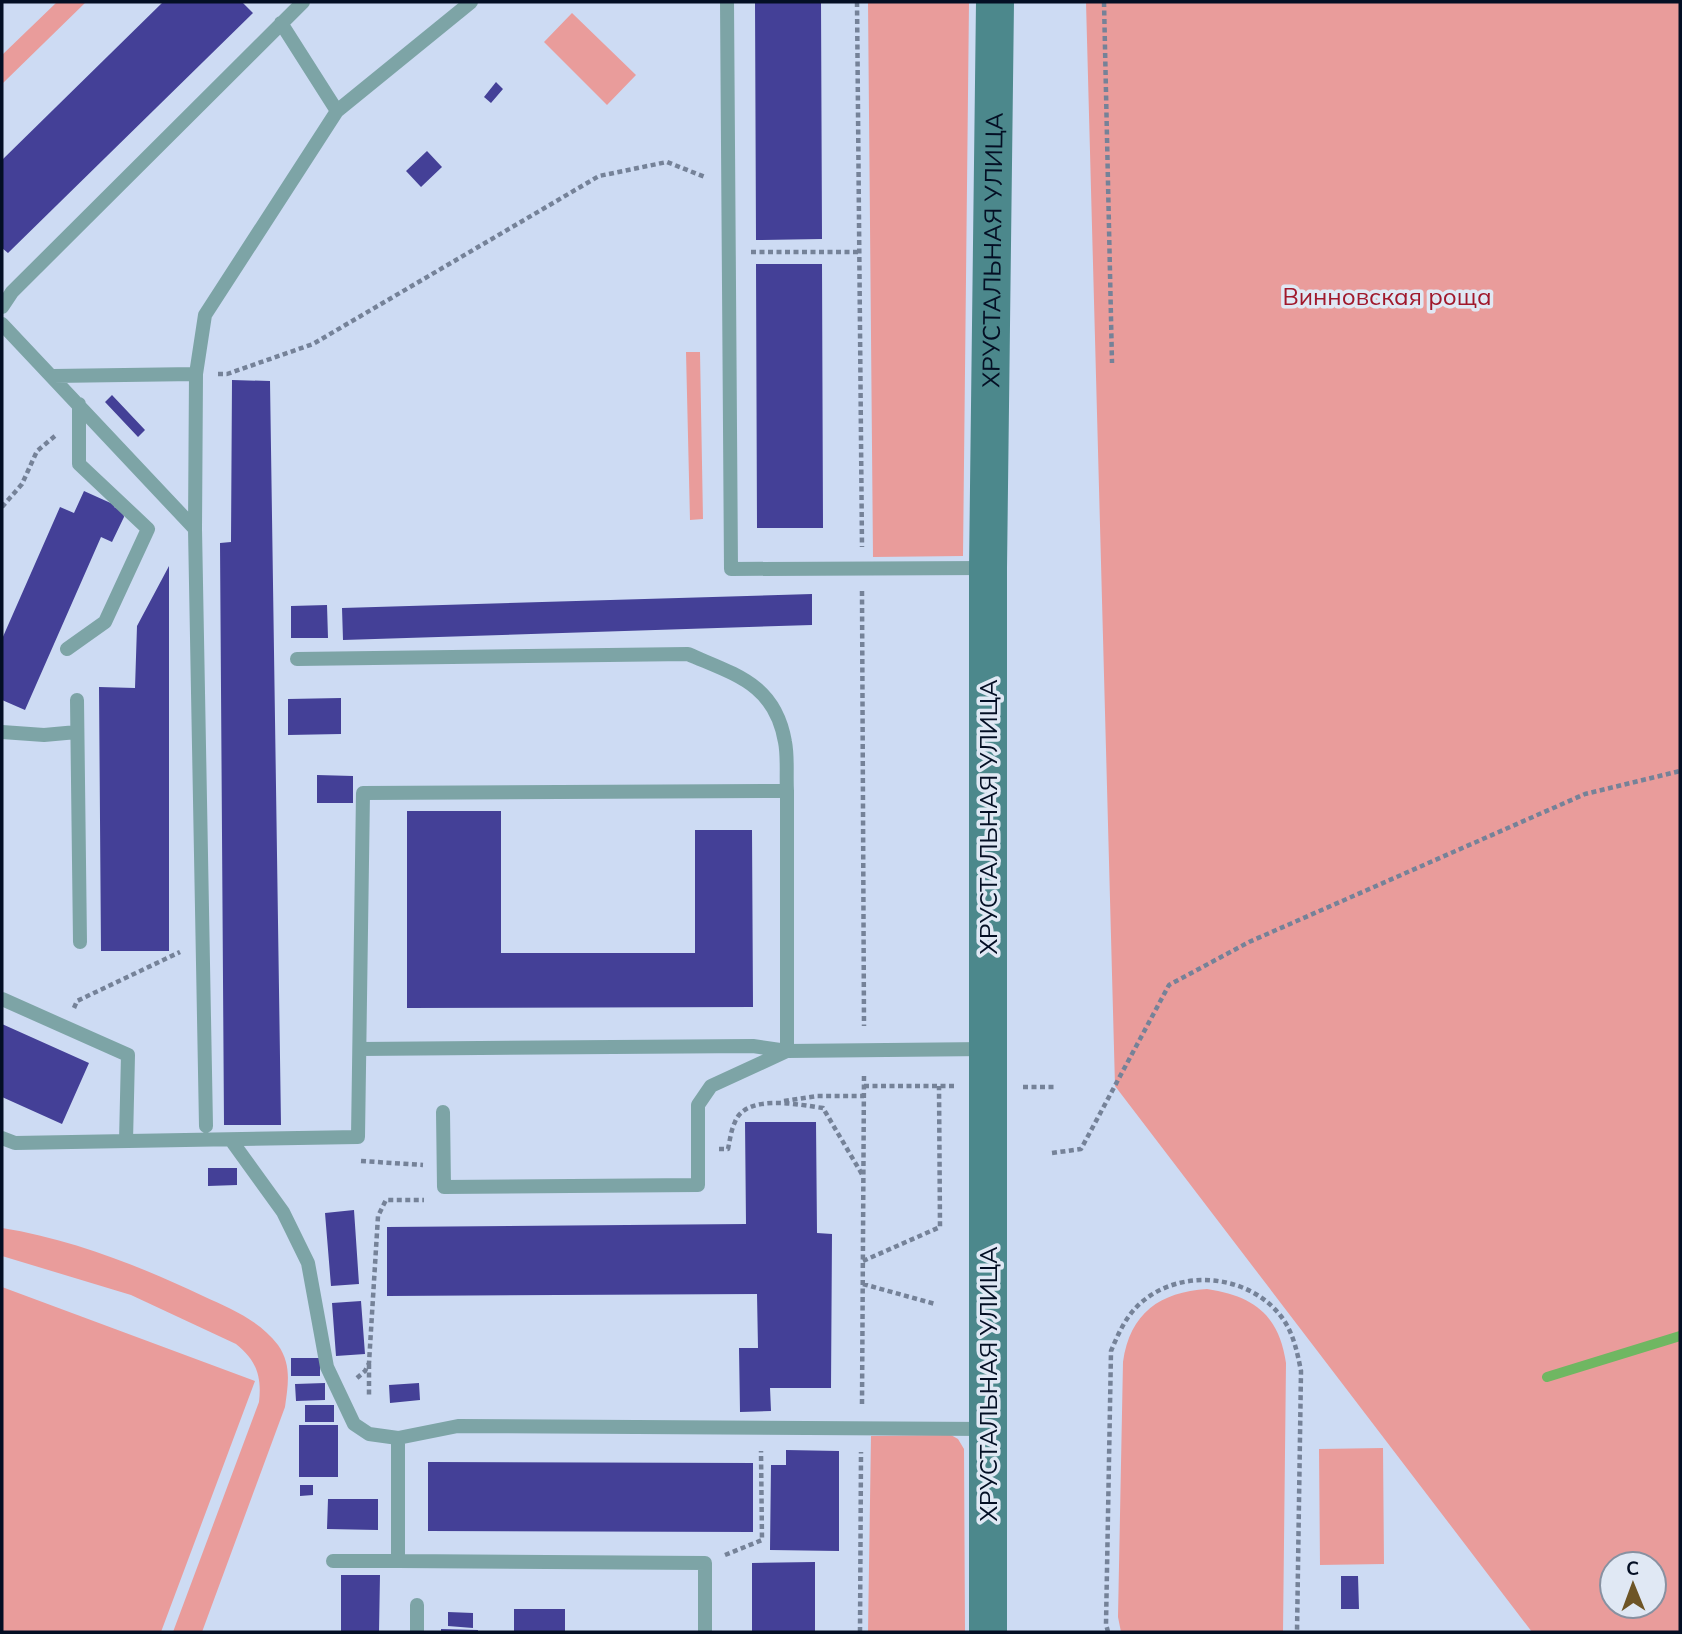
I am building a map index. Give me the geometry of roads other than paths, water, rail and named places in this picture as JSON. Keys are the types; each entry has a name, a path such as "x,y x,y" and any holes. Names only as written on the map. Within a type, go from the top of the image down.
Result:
{"main road":[{"name":"ХРУСТАЛЬНАЯ УЛИЦА","path":"988,1632 988,568 995,2"}],"lane":[{"path":"2,307 12,292 303,2"},
{"path":"206,1126 195,529 196,374 205,315 337,111 471,2"},
{"path":"727,2 731,569 988,568"},
{"path":"281,23 337,111"},
{"path":"2,324 195,529"},
{"path":"53,376 196,374"},
{"path":"67,649 105,622 149,529 79,464 79,404"},
{"path":"297,659 688,654 756,687 769,700 785,742 788,1051"},
{"path":"77,700 80,942"},
{"path":"2,732 44,735 78,732"},
{"path":"8,1140 358,1137 363,793 787,791"},
{"path":"2,999 128,1055 126,1141"},
{"path":"360,1049 753,1046 788,1051 987,1049"},
{"path":"443,1112 444,1187 698,1185 698,1105 711,1086 788,1051"},
{"path":"231,1139 283,1212 308,1263 327,1367 354,1424 369,1434 398,1438 458,1426 989,1429"},
{"path":"398,1438 398,1561"},
{"path":"333,1561 705,1563 705,1632"},
{"path":"417,1605 417,1632"}],"waterway":[{"path":"1547,1377 1680,1336"}],"park label":[{"name":"Винновская роща","path":"1387,296"}]}
